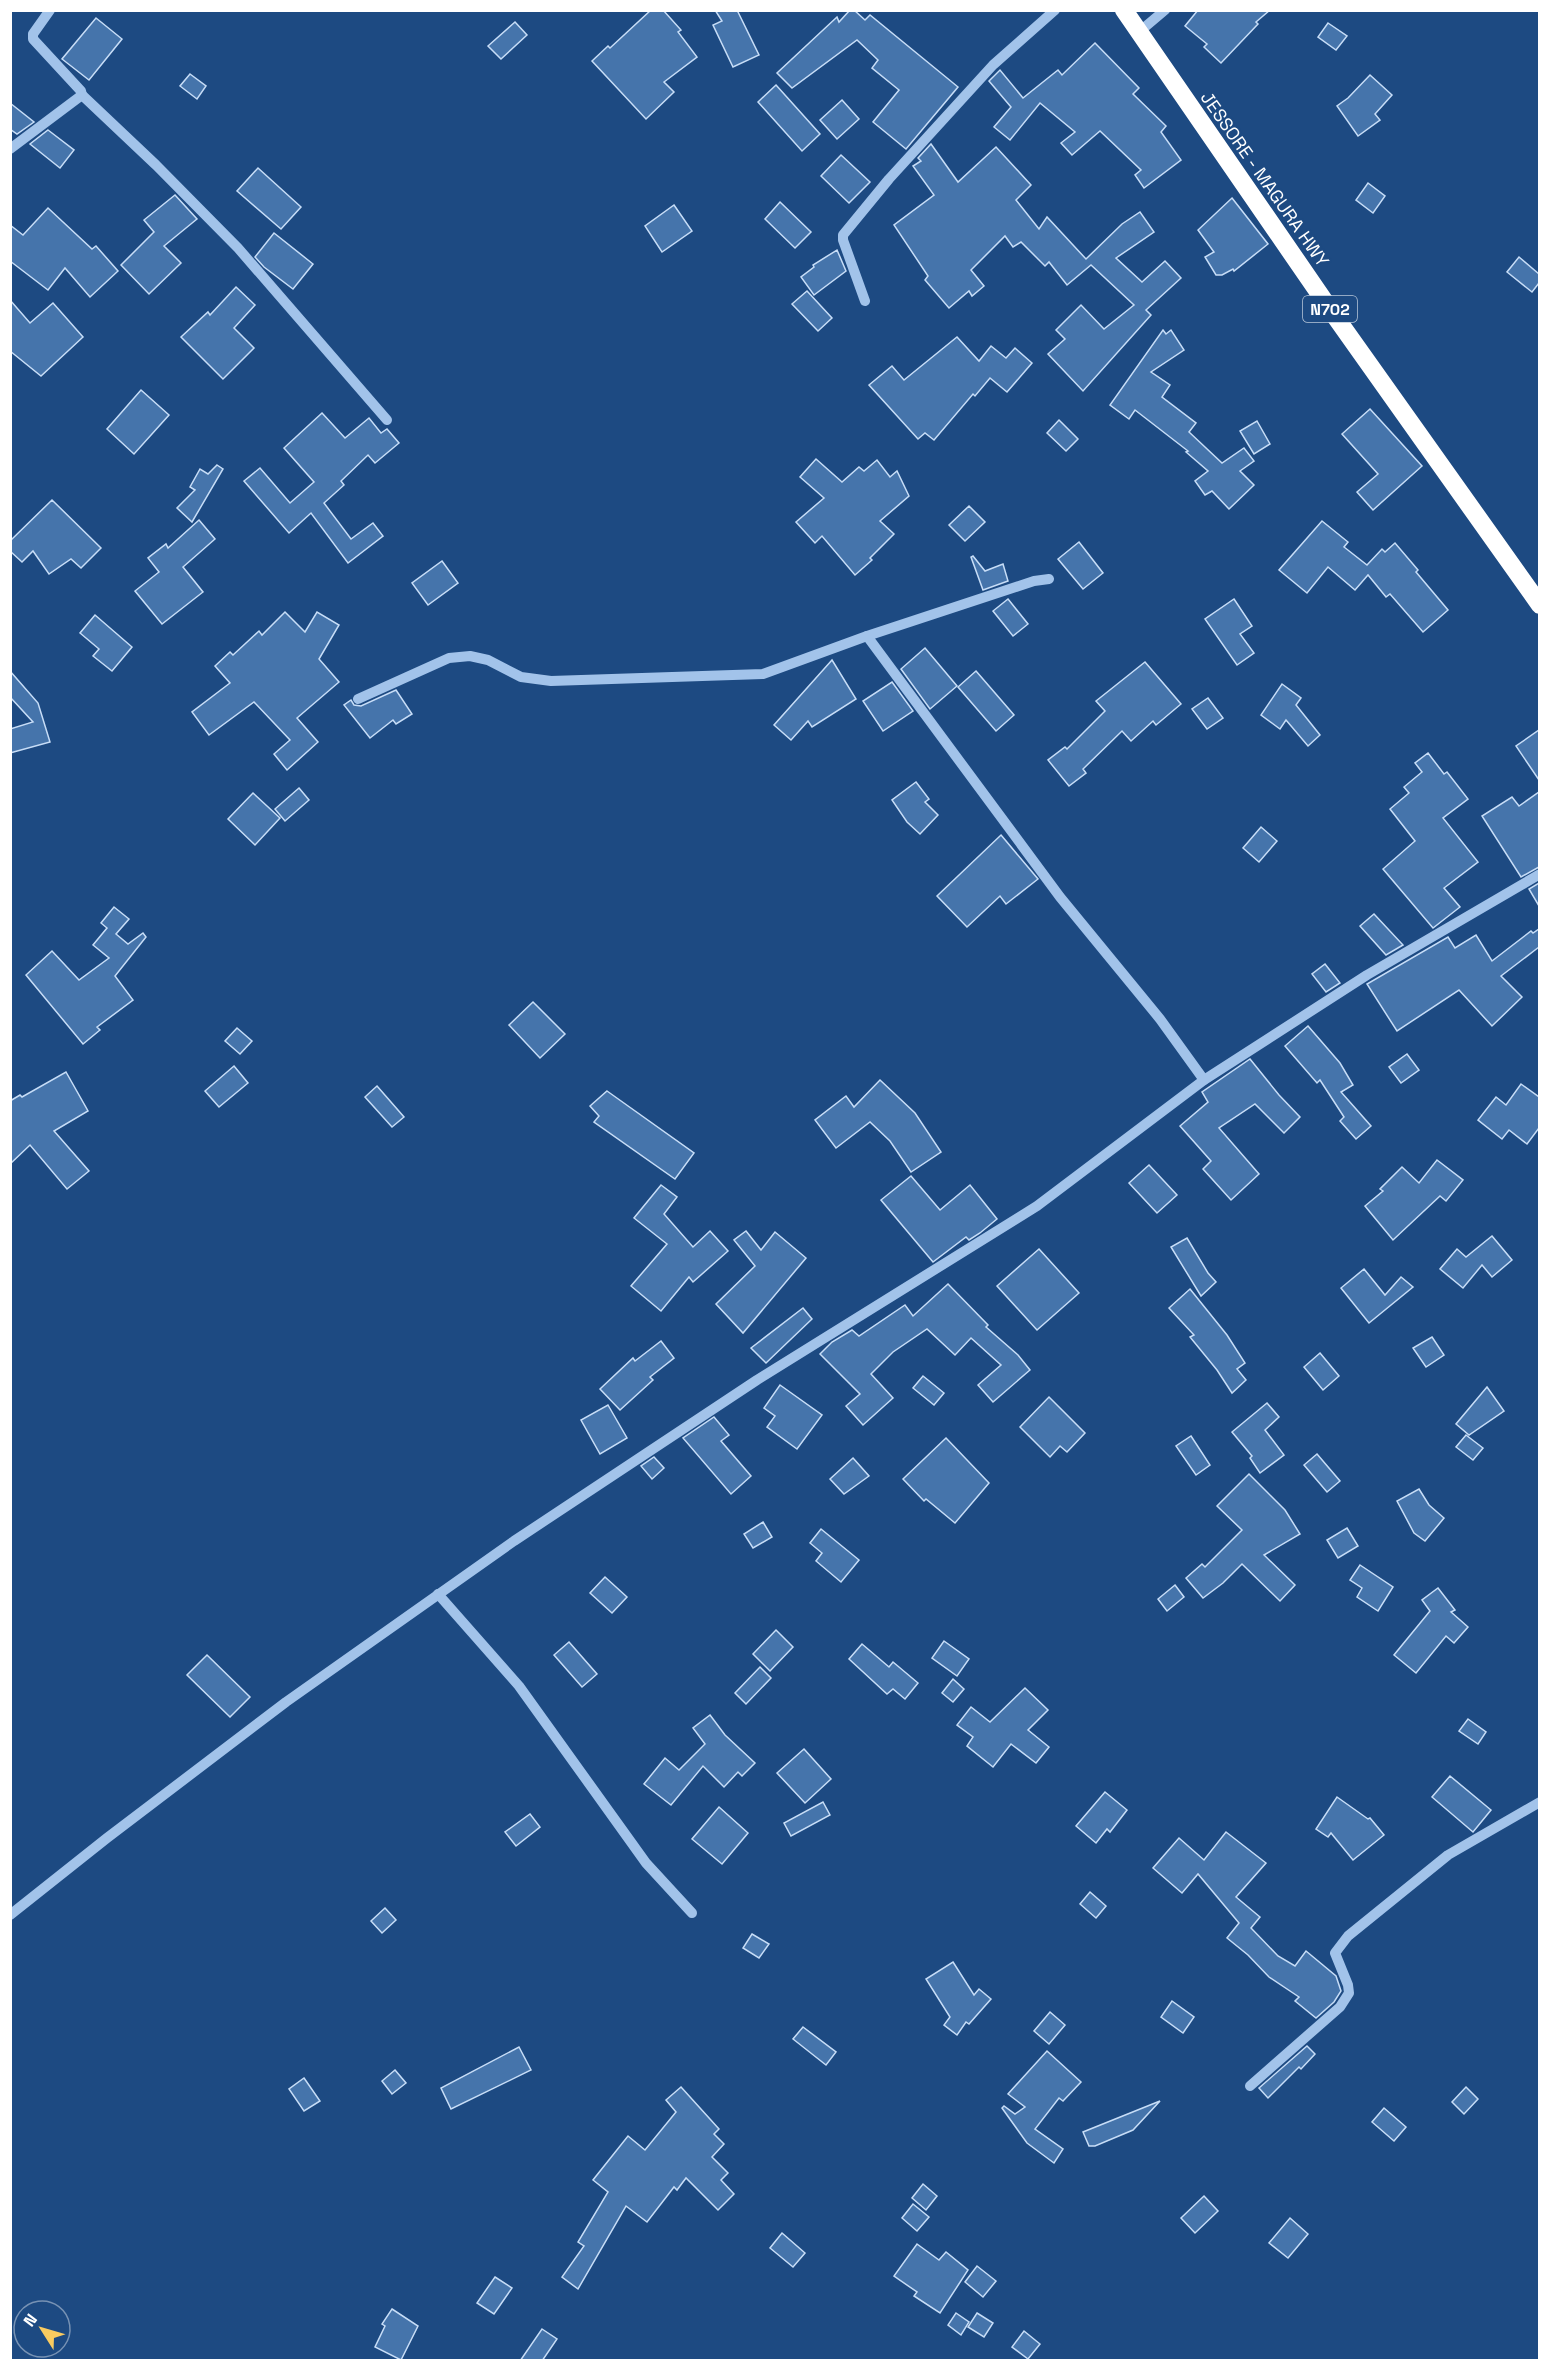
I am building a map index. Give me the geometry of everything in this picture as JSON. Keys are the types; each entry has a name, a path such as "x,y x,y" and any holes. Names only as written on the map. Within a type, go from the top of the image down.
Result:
{"highway":[{"name":"JESSORE - MAGURA HWY","path":"1124,10 1332,312 1539,605"}],"street":[{"path":"50,10 33,34 33,39 81,91 81,95 156,165 238,248 387,420"},
{"path":"865,301 843,235 889,179 993,65 1055,10"},
{"path":"1139,32 1165,10"},
{"path":"10,149 79,99 81,95"},
{"path":"358,699 448,658 470,656 488,660 521,676 551,681 763,674 867,636 1034,581 1049,579"},
{"path":"867,636 1060,897 1160,1020 1204,1080"},
{"path":"10,1916 107,1838 286,1702 514,1541 757,1380 1037,1206 1204,1080 1367,975 1539,874"},
{"path":"438,1594 519,1686 646,1863 692,1913"},
{"path":"1250,2086 1340,2007 1349,1993 1335,1953 1348,1936 1448,1855 1539,1802"}],"building":[{"path":"651,10 663,10 681,30 678,32 697,57 664,82 674,92 646,119 592,61 608,46 610,48"},
{"path":"715,10 737,10 759,55 733,67 713,25 722,21"},
{"path":"850,10 854,10 865,20 870,15 958,87 906,149 873,122 899,90 872,68 878,60 857,40 792,88 777,73 837,17 839,22"},
{"path":"1198,10 1270,10 1256,22 1258,24 1221,63 1204,47 1207,44 1185,26"},
{"path":"96,18 122,39 89,80 62,59"},
{"path":"515,22 527,35 501,59 488,46"},
{"path":"1328,23 1347,36 1336,50 1318,37"},
{"path":"1095,43 1139,88 1133,94 1166,126 1161,132 1181,160 1144,188 1135,175 1141,170 1100,131 1072,155 1061,143 1075,132 1040,103 1010,140 994,127 1011,107 989,81 1000,70 1023,98 1058,70 1062,75"},
{"path":"190,74 206,86 197,99 180,86"},
{"path":"1370,75 1392,95 1375,114 1380,120 1358,136 1337,106"},
{"path":"776,85 820,134 802,151 758,102"},
{"path":"842,100 859,119 837,139 820,120"},
{"path":"10,103 34,122 17,134 10,129"},
{"path":"48,130 74,150 60,168 30,144"},
{"path":"931,144 958,182 996,147 1031,185 1016,200 1039,229 1047,217 1086,259 1122,224 1140,212 1154,232 1116,258 1142,282 1165,261 1181,278 1146,310 1151,315 1083,391 1048,354 1065,339 1056,330 1081,305 1104,329 1134,305 1091,265 1067,285 1049,262 1045,266 1021,242 1013,247 1005,236 971,270 984,286 972,296 969,291 949,308 925,280 928,276 894,225 934,195 913,166 921,161 918,158"},
{"path":"841,155 870,182 849,203 821,176"},
{"path":"258,168 301,207 281,229 237,191"},
{"path":"1368,183 1385,196 1373,213 1356,200"},
{"path":"175,195 197,219 164,246 181,263 149,294 121,265 154,232 144,220"},
{"path":"1232,198 1268,244 1234,271 1233,269 1222,275 1216,275 1205,257 1214,252 1198,230"},
{"path":"780,202 811,232 795,248 765,219"},
{"path":"674,205 692,231 662,252 645,226"},
{"path":"48,208 92,249 96,246 118,271 90,297 65,268 48,290 10,261 10,225 23,235"},
{"path":"274,233 313,264 293,289 264,267 255,257"},
{"path":"837,250 846,271 814,295 801,277 814,267 813,265"},
{"path":"1519,257 1539,274 1539,283 1532,292 1507,272"},
{"path":"236,287 255,305 234,328 254,348 223,379 181,337 208,312 210,315"},
{"path":"807,291 832,318 818,331 792,304"},
{"path":"10,300 30,323 53,303 83,337 41,376 10,351"},
{"path":"1163,330 1166,334 1171,330 1184,350 1151,372 1170,385 1162,397 1196,423 1189,432 1222,463 1244,448 1254,461 1240,471 1254,485 1229,509 1212,491 1205,495 1195,481 1208,471 1186,452 1188,451 1135,410 1129,419 1110,405"},
{"path":"957,337 979,361 991,346 1006,358 1015,348 1032,363 1007,392 990,378 975,396 973,394 934,440 925,433 918,439 869,385 892,366 904,380"},
{"path":"141,390 169,415 134,454 107,429"},
{"path":"1370,409 1422,466 1373,510 1357,492 1378,474 1342,434"},
{"path":"322,413 345,438 369,418 381,433 387,429 399,443 375,463 368,455 341,481 344,485 324,503 351,539 373,523 383,536 348,563 311,513 289,533 244,481 260,468 290,503 314,482 284,448"},
{"path":"1059,420 1078,439 1066,451 1047,433"},
{"path":"1257,421 1270,444 1254,454 1240,431"},
{"path":"816,459 842,482 859,467 864,471 877,460 890,477 897,471 909,496 880,521 894,534 870,558 872,560 855,575 822,536 815,543 796,522 824,498 800,477"},
{"path":"217,465 223,469 192,522 177,508 195,490 190,487 200,469 208,474"},
{"path":"52,500 101,548 81,568 71,559 49,574 33,551 22,562 10,551 10,541"},
{"path":"969,506 985,522 965,541 949,525"},
{"path":"199,520 215,539 183,567 203,592 162,624 135,591 159,572 148,558 166,544 168,548"},
{"path":"1322,521 1348,542 1344,547 1367,565 1382,549 1385,552 1395,543 1448,610 1423,632 1390,594 1386,597 1368,575 1355,590 1328,567 1307,593 1279,570"},
{"path":"1079,542 1103,573 1083,589 1058,559"},
{"path":"973,556 985,571 1003,564 1008,581 983,590 971,557"},
{"path":"442,561 458,583 428,605 412,583"},
{"path":"1008,599 1028,624 1013,636 993,611"},
{"path":"1234,599 1252,626 1240,634 1254,653 1237,665 1205,619"},
{"path":"285,612 305,632 317,612 339,625 319,659 339,682 297,718 318,742 287,770 274,754 290,740 254,702 209,735 192,712 230,683 215,666 230,652 233,655 259,631 262,635"},
{"path":"95,615 132,647 112,671 93,656 99,649 80,633"},
{"path":"925,648 957,686 930,709 901,669"},
{"path":"832,660 856,699 812,727 808,721 791,740 774,725"},
{"path":"1145,662 1181,704 1156,725 1153,721 1131,741 1122,731 1083,769 1086,773 1069,786 1048,760 1065,747 1067,749 1105,711 1096,701"},
{"path":"10,671 38,703 50,742 10,753 10,729 33,722 10,697"},
{"path":"976,671 1014,715 996,731 958,687"},
{"path":"892,682 913,711 883,731 863,701"},
{"path":"1282,684 1301,698 1296,705 1320,735 1308,746 1286,720 1280,729 1261,715"},
{"path":"396,690 412,714 396,724 393,720 370,738 344,705 351,700 354,705 361,706"},
{"path":"1208,698 1223,718 1207,729 1192,709"},
{"path":"1539,730 1539,780 1516,746"},
{"path":"1428,753 1444,774 1447,772 1468,799 1443,818 1478,862 1444,888 1460,907 1433,928 1383,869 1415,841 1390,809 1409,793 1404,787 1422,772 1415,763"},
{"path":"916,782 929,799 925,802 938,815 920,834 907,822 892,800"},
{"path":"299,788 309,800 285,821 275,809"},
{"path":"1539,792 1539,867 1521,877 1482,816 1512,797 1519,806"},
{"path":"253,793 280,818 255,845 228,819"},
{"path":"1261,827 1277,841 1259,862 1243,848"},
{"path":"1001,835 1038,879 1006,904 1000,896 967,927 937,896"},
{"path":"1539,883 1539,906 1529,889"},
{"path":"114,907 129,919 116,934 128,944 143,933 146,937 115,976 133,1000 97,1027 100,1030 83,1044 26,975 52,951 79,980 109,958 93,945 107,928 101,923"},
{"path":"1374,914 1403,945 1386,955 1360,926"},
{"path":"1539,929 1539,947 1501,976 1522,997 1492,1026 1459,990 1397,1031 1367,984 1448,937 1455,948 1476,935 1492,961 1531,931 1533,933"},
{"path":"1325,964 1340,983 1326,992 1312,974"},
{"path":"533,1002 565,1034 540,1058 509,1025"},
{"path":"1308,1026 1340,1063 1353,1085 1341,1092 1371,1126 1356,1139 1340,1121 1344,1117 1320,1080 1317,1083 1285,1046"},
{"path":"237,1028 252,1041 240,1054 225,1041"},
{"path":"1407,1054 1419,1070 1401,1083 1389,1067"},
{"path":"1250,1059 1300,1117 1284,1133 1255,1104 1219,1128 1259,1174 1231,1200 1203,1169 1211,1161 1180,1126 1208,1102 1202,1092"},
{"path":"234,1066 248,1083 219,1107 205,1091"},
{"path":"66,1072 88,1111 54,1131 89,1171 67,1189 30,1145 10,1164 10,1101 20,1095 22,1097"},
{"path":"880,1080 915,1113 941,1152 911,1172 890,1141 870,1122 836,1148 815,1120 846,1096 854,1107"},
{"path":"1521,1084 1539,1097 1539,1128 1527,1144 1509,1130 1502,1139 1478,1120 1496,1097 1506,1105"},
{"path":"377,1086 404,1117 392,1127 365,1097"},
{"path":"607,1091 694,1153 675,1179 594,1122 599,1116 590,1106"},
{"path":"1437,1160 1463,1180 1446,1201 1440,1196 1393,1240 1365,1206 1383,1191 1380,1189 1402,1167 1419,1183"},
{"path":"1149,1165 1177,1195 1157,1213 1129,1183"},
{"path":"911,1176 940,1210 970,1185 997,1219 969,1240 966,1237 933,1262 881,1200"},
{"path":"661,1185 677,1197 664,1214 693,1247 710,1231 728,1251 693,1282 689,1277 661,1311 631,1286 667,1244 634,1218"},
{"path":"746,1231 761,1250 775,1232 806,1258 743,1333 716,1304 755,1266 734,1240"},
{"path":"1492,1236 1512,1260 1492,1277 1482,1265 1463,1288 1440,1269 1457,1249 1466,1257"},
{"path":"1187,1238 1216,1282 1201,1296 1171,1247"},
{"path":"1039,1249 1079,1293 1037,1330 997,1286"},
{"path":"1364,1269 1385,1295 1401,1277 1413,1287 1369,1323 1341,1288"},
{"path":"948,1284 988,1325 986,1327 1018,1355 1030,1370 993,1402 978,1385 1001,1365 971,1338 955,1355 927,1329 893,1352 871,1374 893,1398 863,1425 846,1406 860,1394 820,1354 832,1342 852,1330 859,1336 905,1305 913,1316"},
{"path":"1190,1289 1227,1335 1245,1363 1237,1369 1246,1380 1232,1393 1217,1370 1190,1337 1194,1335 1169,1308"},
{"path":"803,1308 812,1319 766,1363 751,1348"},
{"path":"1432,1337 1444,1355 1426,1367 1413,1348"},
{"path":"661,1341 674,1358 650,1377 653,1380 620,1410 600,1389 633,1358 635,1361"},
{"path":"1320,1353 1339,1376 1323,1390 1304,1367"},
{"path":"923,1376 944,1393 934,1405 913,1388"},
{"path":"780,1385 822,1415 797,1449 767,1427 775,1416 764,1408"},
{"path":"1487,1387 1504,1411 1469,1435 1456,1424"},
{"path":"1049,1397 1085,1433 1067,1452 1060,1446 1050,1457 1020,1427"},
{"path":"1267,1403 1279,1417 1265,1430 1284,1455 1260,1473 1250,1458 1252,1456 1232,1432"},
{"path":"608,1405 627,1438 600,1454 581,1420"},
{"path":"714,1417 729,1435 721,1441 751,1476 731,1494 683,1438"},
{"path":"1466,1435 1483,1448 1473,1460 1456,1447"},
{"path":"1191,1436 1210,1465 1196,1475 1176,1446"},
{"path":"946,1438 989,1483 955,1523 926,1499 924,1501 903,1479"},
{"path":"1317,1454 1340,1481 1327,1492 1304,1465"},
{"path":"654,1457 664,1468 652,1479 641,1466"},
{"path":"853,1458 869,1476 844,1494 830,1479"},
{"path":"1249,1474 1285,1510 1300,1534 1264,1555 1295,1585 1280,1601 1242,1564 1223,1583 1203,1598 1186,1578 1202,1564 1205,1567 1242,1530 1217,1506"},
{"path":"1419,1489 1429,1505 1444,1518 1425,1541 1414,1533 1397,1501"},
{"path":"763,1522 772,1537 753,1548 744,1534"},
{"path":"1347,1528 1358,1546 1338,1558 1327,1540"},
{"path":"821,1529 859,1560 841,1582 816,1561 822,1553 810,1543"},
{"path":"1360,1565 1393,1587 1378,1611 1357,1597 1362,1588 1350,1580"},
{"path":"605,1577 627,1597 612,1613 590,1593"},
{"path":"1175,1585 1184,1597 1167,1611 1158,1599"},
{"path":"1438,1588 1455,1610 1451,1612 1468,1627 1454,1643 1446,1636 1416,1673 1394,1655 1430,1611 1422,1600"},
{"path":"776,1630 793,1647 770,1671 753,1654"},
{"path":"944,1641 969,1659 957,1676 932,1658"},
{"path":"569,1642 597,1674 582,1687 554,1655"},
{"path":"862,1644 889,1667 893,1662 918,1683 905,1699 893,1689 887,1694 849,1659"},
{"path":"207,1655 250,1697 230,1717 187,1675"},
{"path":"760,1667 771,1678 746,1704 735,1693"},
{"path":"953,1679 964,1689 953,1702 942,1693"},
{"path":"1025,1688 1048,1710 1028,1730 1049,1747 1036,1763 1011,1744 993,1767 967,1746 973,1737 957,1725 971,1707 990,1722"},
{"path":"710,1715 725,1735 755,1763 742,1776 738,1772 724,1787 703,1766 671,1805 644,1784 665,1758 679,1770 705,1744 693,1728"},
{"path":"1468,1719 1486,1732 1478,1744 1459,1731"},
{"path":"804,1749 831,1779 805,1803 777,1773"},
{"path":"1450,1776 1491,1810 1473,1832 1432,1797"},
{"path":"1105,1792 1127,1810 1110,1832 1107,1829 1096,1843 1076,1826"},
{"path":"1337,1797 1368,1819 1370,1818 1384,1835 1353,1860 1331,1833 1328,1837 1316,1829"},
{"path":"823,1802 830,1815 791,1836 784,1823"},
{"path":"719,1807 748,1833 722,1864 692,1839"},
{"path":"530,1814 540,1827 516,1846 505,1832"},
{"path":"1226,1832 1266,1863 1236,1897 1260,1917 1251,1928 1278,1956 1295,1966 1306,1951 1336,1976 1341,1991 1334,2002 1316,2018 1295,2001 1299,1997 1269,1977 1248,1955 1227,1938 1239,1923 1198,1874 1182,1893 1153,1868 1179,1838 1204,1860"},
{"path":"1090,1892 1106,1906 1096,1918 1080,1904"},
{"path":"385,1908 396,1920 382,1933 371,1921"},
{"path":"752,1934 769,1944 759,1958 743,1948"},
{"path":"953,1962 974,1995 979,1989 991,1999 969,2024 966,2022 957,2035 944,2025 950,2017 926,1979"},
{"path":"1172,2001 1194,2017 1183,2033 1161,2017"},
{"path":"1050,2012 1065,2025 1049,2044 1034,2031"},
{"path":"803,2027 836,2052 826,2065 793,2039"},
{"path":"1307,2046 1315,2054 1268,2098 1259,2088"},
{"path":"519,2047 531,2070 451,2109 441,2088"},
{"path":"1047,2051 1081,2082 1063,2101 1059,2098 1035,2129 1063,2149 1054,2163 1027,2143 1002,2108 1004,2106 1015,2114 1025,2107 1008,2094"},
{"path":"395,2070 406,2083 392,2094 382,2081"},
{"path":"304,2078 320,2101 304,2111 289,2089"},
{"path":"681,2087 719,2129 714,2134 724,2144 712,2157 728,2173 721,2180 734,2194 718,2210 686,2178 677,2190 674,2187 647,2222 626,2206 578,2289 562,2277 584,2246 578,2242 608,2192 593,2180 628,2136 645,2150 676,2112 666,2100"},
{"path":"1466,2087 1478,2099 1464,2114 1452,2102"},
{"path":"1160,2101 1133,2130 1095,2146 1089,2146 1083,2132"},
{"path":"1384,2108 1406,2127 1394,2141 1372,2122"},
{"path":"923,2184 937,2196 926,2210 912,2198"},
{"path":"1204,2196 1218,2211 1195,2233 1181,2218"},
{"path":"913,2204 929,2217 917,2231 902,2218"},
{"path":"1290,2218 1308,2234 1288,2258 1269,2243"},
{"path":"782,2233 805,2253 793,2267 770,2248"},
{"path":"917,2244 939,2260 946,2252 968,2270 940,2313 914,2296 917,2292 894,2276"},
{"path":"977,2266 996,2281 983,2297 965,2282"},
{"path":"495,2277 512,2288 494,2314 477,2303"},
{"path":"392,2309 418,2326 401,2360 375,2347 385,2326 382,2324"},
{"path":"956,2313 969,2322 961,2335 948,2325"},
{"path":"977,2313 993,2323 984,2337 968,2327"},
{"path":"542,2329 557,2339 542,2361 520,2361"},
{"path":"1024,2331 1040,2344 1028,2359 1012,2347"}]}
